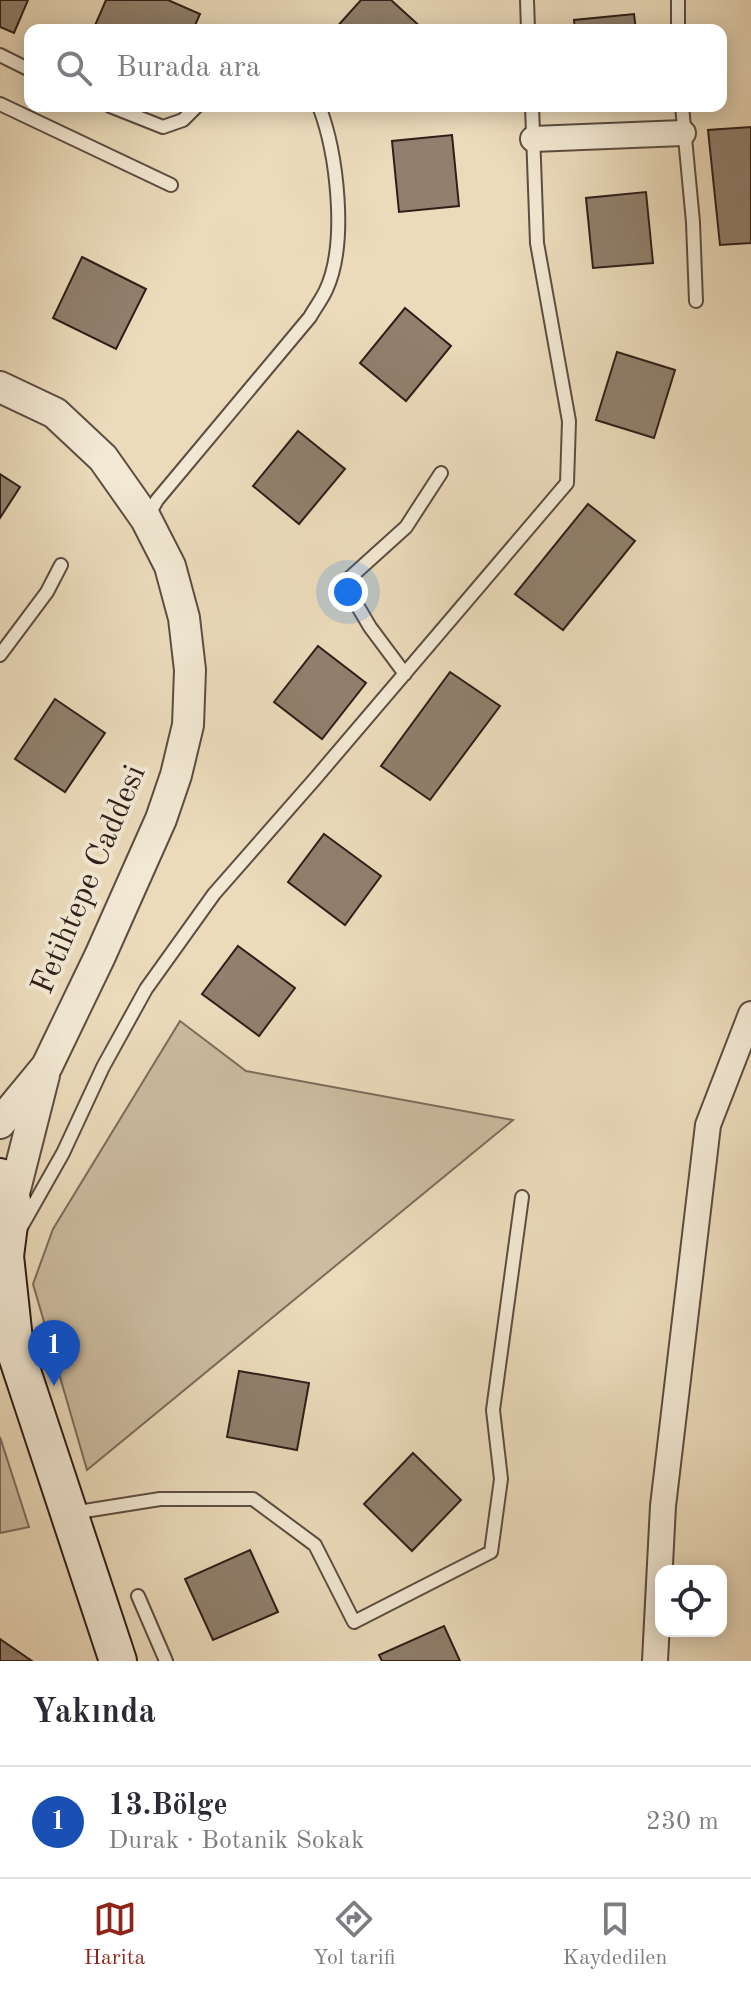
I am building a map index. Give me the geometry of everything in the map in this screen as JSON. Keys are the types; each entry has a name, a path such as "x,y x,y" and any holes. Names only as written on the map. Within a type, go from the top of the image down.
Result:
{"main road":[{"path":"6,1216 7,1336 118,1661"}],"street":[{"path":"533,139 683,133"},
{"name":"Fetihtepe Caddesi","path":"0,387 55,413 103,458 146,519 170,566 184,618 190,670 188,725 161,819 47,1066 0,1123"},
{"path":"655,1661 663,1506 708,1125 751,1014"},
{"path":"6,1216 47,1066"}],"lane":[{"path":"527,0 528,24"},
{"path":"678,0 678,24"},
{"path":"0,55 24,67"},
{"path":"0,104 171,185"},
{"path":"125,112 163,127 183,120 191,112"},
{"path":"146,519 157,500 310,317 327,289 335,261 337,182 331,141 321,112"},
{"path":"6,1216 63,1153 103,1067 146,989 214,894 567,483 569,421 537,243 532,112"},
{"path":"682,112 693,222 696,301"},
{"path":"405,674 370,627 344,583 406,527 441,473"},
{"path":"0,655 47,592 61,565"},
{"path":"69,1513 160,1499 253,1499 315,1545 354,1622 491,1552 501,1479 493,1410 522,1197"},
{"path":"138,1596 166,1661"}],"shaded area":[{"path":"180,1021 246,1071 513,1120 87,1470 33,1284 53,1229"},
{"path":"0,1437 29,1527 0,1533"}],"building":[{"path":"0,0 28,0 14,33 0,27"},
{"path":"106,0 168,0 200,14 196,24 96,24"},
{"path":"361,0 391,0 417,24 339,24"},
{"path":"634,14 635,24 574,24 574,20"},
{"path":"751,127 751,243 720,245 708,130"},
{"path":"452,135 459,206 399,212 392,141"},
{"path":"646,192 653,263 593,268 586,198"},
{"path":"82,257 146,289 116,349 53,318"},
{"path":"405,308 451,346 406,401 360,363"},
{"path":"617,352 675,370 654,438 596,420"},
{"path":"298,431 345,469 299,524 253,486"},
{"path":"0,474 20,487 0,518"},
{"path":"588,504 635,541 563,630 515,594"},
{"path":"318,646 366,683 322,739 274,702"},
{"path":"450,672 500,706 430,800 381,766"},
{"path":"55,699 105,733 65,792 15,759"},
{"path":"324,834 381,876 345,925 288,882"},
{"path":"238,946 295,988 259,1036 202,994"},
{"path":"239,1371 309,1383 297,1450 227,1437"},
{"path":"413,1453 461,1500 412,1551 364,1504"},
{"path":"250,1550 278,1612 213,1640 185,1579"},
{"path":"444,1626 460,1661 382,1661 379,1655"},
{"path":"0,1639 32,1661 0,1661"}],"place":[{"name":"13.Bölge","path":"54,1386"}]}
